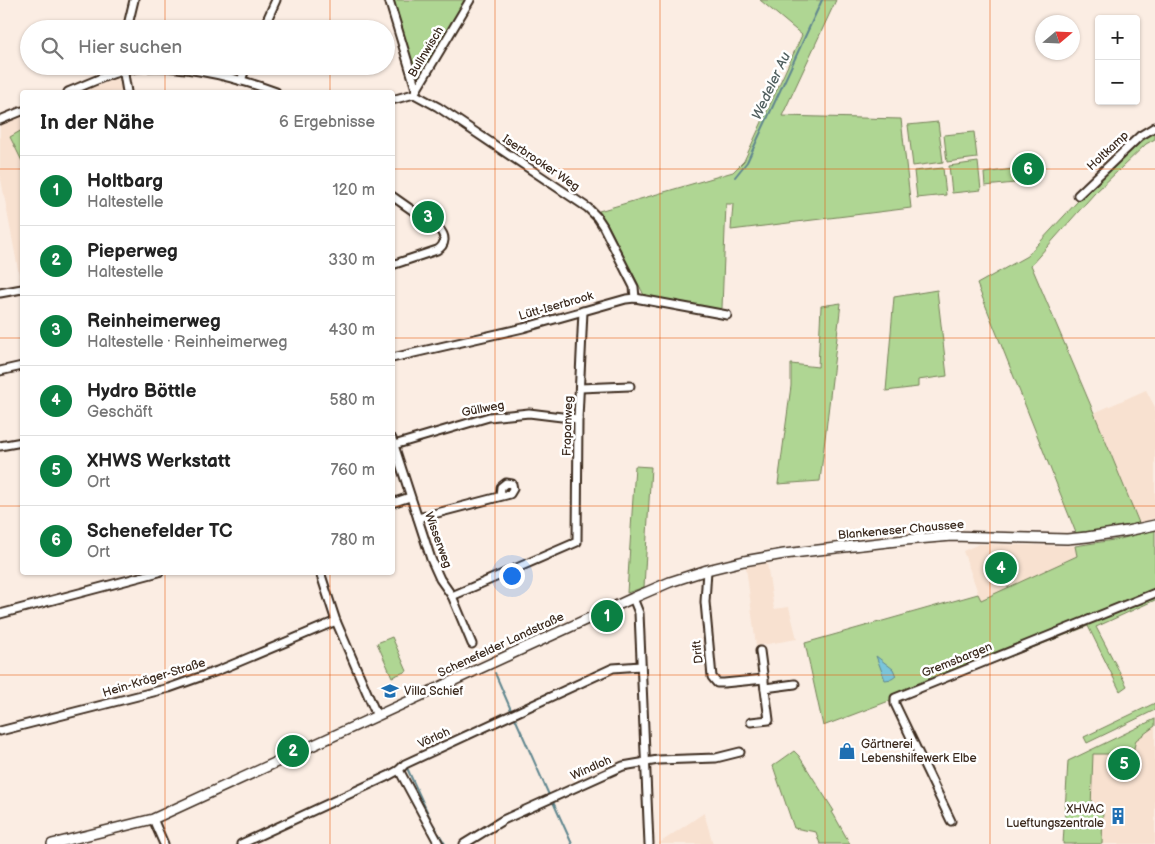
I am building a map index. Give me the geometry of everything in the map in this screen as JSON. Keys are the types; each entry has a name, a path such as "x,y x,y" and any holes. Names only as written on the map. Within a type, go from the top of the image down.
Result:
{"main road":[{"name":"Blankeneser Chaussee","path":"682,578 707,570 764,557 917,538 963,536 1067,539 1108,535 1155,524"},
{"name":"Schenefelder Landstraße","path":"52,844 153,819 633,598 682,578"}],"street":[{"path":"129,20 134,0"},
{"path":"267,20 276,0"},
{"path":"389,0 395,20"},
{"name":"Bullnwisch","path":"415,92 470,0"},
{"path":"395,21 415,92 395,99"},
{"path":"73,90 107,75"},
{"path":"124,75 127,90"},
{"path":"210,75 241,81 270,90"},
{"path":"241,81 243,75"},
{"name":"Iserbrooker Weg","path":"415,92 588,208 603,226 634,287 636,298"},
{"path":"0,120 20,112"},
{"name":"Holtkamp","path":"1078,195 1140,136 1155,127"},
{"path":"395,198 439,229 443,233 444,240 441,248 437,250 395,264"},
{"path":"0,293 20,289"},
{"name":"Lütt-Iserbrook","path":"395,357 523,328 604,304 636,298 727,315"},
{"name":"Frapanweg","path":"452,596 577,542 578,419 582,312"},
{"path":"0,370 20,366"},
{"path":"580,388 630,386"},
{"name":"Güllweg","path":"395,441 489,417 528,413 578,419"},
{"path":"0,446 20,442"},
{"name":"Wisserweg","path":"395,448 431,559 440,579 452,596 472,644"},
{"path":"418,518 500,496"},
{"path":"395,502 410,497"},
{"name":"Drift","path":"707,570 706,602 712,677 717,683 764,679"},
{"path":"0,614 148,575"},
{"path":"321,575 336,621 377,716"},
{"name":"Gremsbargen","path":"950,822 895,704 895,698 1155,593"},
{"path":"633,598 639,612 649,844"},
{"name":"Hein-Kröger-Straße","path":"0,731 168,688 217,671 336,621"},
{"path":"751,722 769,720 760,652"},
{"name":"Vörloh","path":"241,844 399,770 405,764 613,668 641,666"},
{"path":"765,688 795,684"},
{"name":"Windloh","path":"464,844 503,820 623,766 658,760 716,758 740,752"},
{"path":"399,770 440,844"},
{"path":"153,819 164,844"}],"shaded area":[{"path":"114,78 119,80 122,90 85,90"},
{"path":"20,117 20,280 0,174 0,126"},
{"path":"1146,390 1155,407 1155,518 1139,523 1094,413"},
{"path":"979,544 1075,546 1077,556 981,601 963,551"},
{"path":"767,563 774,609 789,607 797,639 756,646 746,567"},
{"path":"1155,719 1155,844 1063,844 1068,761"},
{"path":"704,813 713,844 658,844"}],"green space":[{"path":"394,0 465,0 419,79 415,75"},
{"path":"760,0 836,0 782,116 901,119 911,208 731,230 733,204 726,204 722,308 719,312 645,297 599,211 733,172 744,161 802,35"},
{"path":"938,122 943,162 913,166 908,125"},
{"path":"20,131 20,157 10,137"},
{"path":"974,132 977,158 947,162 944,135"},
{"path":"1155,132 1155,139 1146,144 1094,194 1031,265 1139,523 1076,533 977,284 1027,256 1089,189 1143,139"},
{"path":"978,162 981,190 952,193 949,166"},
{"path":"943,168 946,195 917,198 914,171"},
{"path":"1013,169 1015,183 985,186 984,173"},
{"path":"937,290 947,376 918,380 918,387 886,391 894,297"},
{"path":"841,303 820,481 778,484 791,386 791,364 818,367 821,306"},
{"path":"635,466 651,467 644,587 627,593"},
{"path":"1155,530 1155,600 1096,627 1127,686 1120,691 1088,626 891,704 889,701 823,726 805,643 978,594 981,600 1077,556 1075,546 1120,539"},
{"path":"392,637 407,671 392,677 377,643"},
{"path":"1155,703 1155,710 1087,743 1084,737"},
{"path":"1155,719 1155,726 1136,740 1133,752 1093,754 1091,808 1103,809 1102,844 1063,844 1068,761"},
{"path":"794,751 834,811 832,812 850,844 820,844 816,832 794,828 773,766"}],"water":[{"path":"876,656 893,669 896,676 885,680"}],"waterway":[{"name":"Wedeler Au","path":"735,177 747,162 822,0"},
{"path":"495,673 511,710"},
{"path":"515,718 549,795"},
{"path":"407,768 431,820"},
{"path":"553,802 572,844"},
{"path":"433,824 437,830"},
{"path":"439,834 445,844"}],"place":[{"name":"Schenefelder TC","path":"1028,169"},
{"name":"Reinheimerweg","path":"428,217"},
{"name":"Hydro Böttle","path":"1001,568"},
{"name":"Holtbarg","path":"607,616"},
{"name":"Villa Schief","path":"390,691"},
{"name":"Pieperweg","path":"293,751"},
{"name":"Gärtnerei Lebenshilfewerk Elbe","path":"847,751"},
{"name":"XHWS Werkstatt","path":"1124,764"},
{"name":"XHVAC Lueftungszentrale","path":"1118,816"}]}
